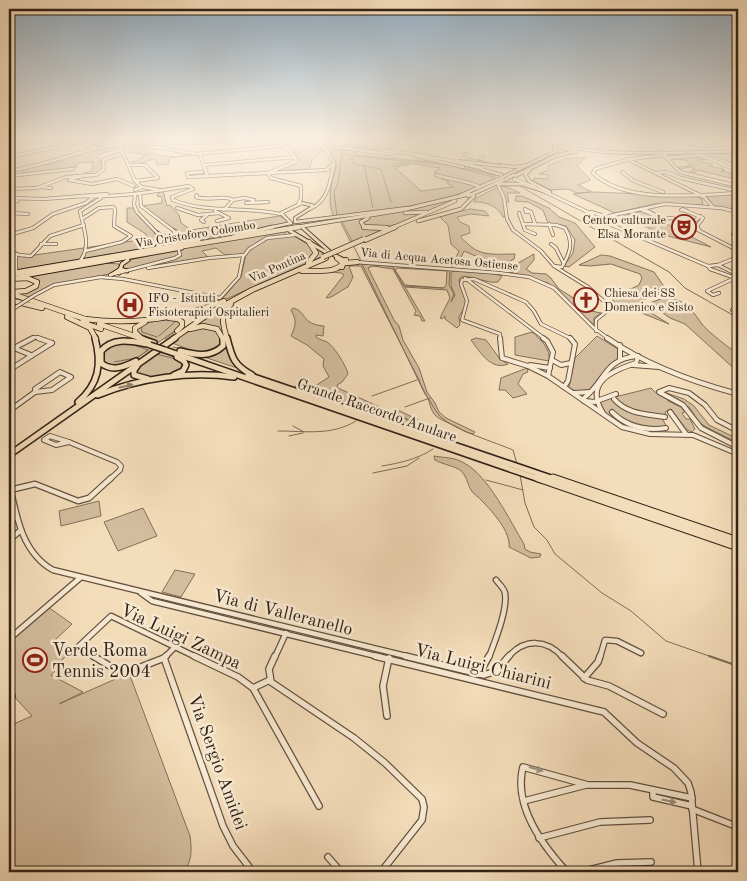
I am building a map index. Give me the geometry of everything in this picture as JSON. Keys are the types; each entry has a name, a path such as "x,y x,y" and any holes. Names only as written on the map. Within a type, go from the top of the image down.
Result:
{"highway":[{"name":"Via Cristoforo Colombo","path":"469,194 497,181"},
{"name":"Via Pontina","path":"365,240 497,181"},
{"name":"Via Cristoforo Colombo","path":"434,212 459,208 474,196 499,181"},
{"path":"531,181 550,192"},
{"path":"494,184 520,184 544,191"},
{"path":"387,212 430,205 469,194"},
{"name":"Via Pontina","path":"175,336 247,293 469,194"},
{"path":"376,236 439,214 461,209 474,196"},
{"name":"Via Cristoforo Colombo","path":"9,276 387,212"},
{"name":"Via Cristoforo Colombo","path":"9,276 376,216 426,212"},
{"path":"376,216 363,220 361,225 376,230 401,223"},
{"path":"214,239 221,240"},
{"path":"304,265 312,260 316,253 310,242"},
{"path":"326,270 319,266 329,256 343,263 342,267"},
{"name":"Via Pontina","path":"9,454 206,313 235,297 304,265 329,256"},
{"path":"285,276 306,270 336,270 342,267 346,261 357,262"},
{"path":"36,268 66,265"},
{"path":"9,276 29,278 37,282 35,287 29,290 9,295"},
{"path":"247,293 226,308 222,316 223,325 231,355 236,365 269,384"},
{"name":"Grande Raccordo Anulare","path":"9,295 67,317 150,343"},
{"name":"Grande Raccordo Anulare","path":"9,295 85,319 166,350 738,541"},
{"path":"85,319 118,322 177,315 205,309 235,297"},
{"path":"67,317 90,328 96,343 96,379 92,388 79,404"},
{"path":"150,343 134,330 137,325 149,320 169,318 180,321 182,327 175,336"},
{"path":"175,336 194,328 207,326 220,331 224,341 221,349 210,354 199,355 180,351"},
{"path":"141,360 120,368 109,368 101,363 100,352 105,346 115,342 150,343"},
{"path":"141,360 134,370 134,375 138,378 147,379 178,374 184,369 185,363 166,350"},
{"name":"Grande Raccordo Anulare","path":"166,350 180,351 269,384"},
{"path":"79,404 104,392 123,386 195,375 229,376 269,384"},
{"name":"Grande Raccordo Anulare","path":"531,473 738,547"}],"main road":[{"name":"Via Cristoforo Colombo","path":"296,220 387,212 442,200 499,181"},
{"path":"289,229 291,223 280,214 298,204 314,206 296,220"},
{"name":"Via di Acqua Acetosa Ostiense","path":"296,220 329,256 346,261"},
{"name":"Via Cristoforo Colombo","path":"9,276 16,271 214,239 291,223"},
{"name":"Via di Acqua Acetosa Ostiense","path":"289,229 295,235 321,247"},
{"path":"174,231 186,238 202,241"},
{"path":"148,250 163,242 158,233"},
{"name":"Via Cristoforo Colombo","path":"9,276 134,258 194,245"},
{"path":"111,275 120,269 125,261 134,258"},
{"path":"104,262 117,262 120,269"},
{"path":"120,269 127,271"}],"street":[{"path":"39,187 54,181"},
{"path":"75,181 91,184 106,181"},
{"path":"122,181 142,188 174,188"},
{"path":"133,181 135,209 154,230 169,238 175,244 174,231 142,207 140,203 142,194"},
{"path":"9,235 33,228 54,214 147,181"},
{"path":"284,181 300,185 302,188 301,199 298,204"},
{"path":"310,209 321,203 331,181"},
{"path":"461,181 469,182 480,187"},
{"path":"520,181 544,191 594,217 597,221 607,223 709,265 722,266 738,275"},
{"path":"521,181 600,215 609,216 662,204 715,207 738,213"},
{"path":"600,181 618,190 665,194 738,192"},
{"path":"634,181 648,185 665,194"},
{"path":"670,181 706,198 709,204 715,207"},
{"path":"697,181 738,192"},
{"path":"718,181 738,185"},
{"path":"494,184 506,201 506,218 510,227 520,238 541,252 554,266 562,266"},
{"path":"135,186 142,188"},
{"path":"135,186 142,194"},
{"path":"142,194 187,186 193,188 172,197 174,200 213,209 265,211 280,214"},
{"path":"9,188 53,188"},
{"path":"151,192 154,189"},
{"path":"198,195 196,197 211,201 222,197 233,200 248,198 254,200 252,202"},
{"path":"87,196 96,198"},
{"path":"10,198 42,199 107,196"},
{"path":"9,203 18,202 10,198"},
{"path":"80,261 85,255 84,224 81,209 96,198"},
{"path":"301,199 310,204 321,203"},
{"path":"224,209 233,200"},
{"path":"246,203 268,202"},
{"path":"705,206 709,204"},
{"path":"607,223 618,216 671,205 717,208 738,213"},
{"path":"82,220 98,209 113,207 115,209 114,226 131,236 124,242 94,247 85,251"},
{"path":"177,208 185,212 207,215 219,213"},
{"path":"213,209 228,218"},
{"path":"224,209 276,212 286,210"},
{"path":"643,210 662,219 670,218 692,226 737,249"},
{"path":"686,211 703,219 697,226 700,230"},
{"path":"531,212 535,224"},
{"path":"9,213 28,214"},
{"path":"519,213 525,230 536,234"},
{"path":"204,222 201,220 207,215"},
{"path":"594,217 600,215"},
{"path":"609,216 709,265 710,270 718,271 736,279"},
{"path":"692,226 691,224 700,216"},
{"path":"287,218 296,220"},
{"path":"695,221 700,222"},
{"path":"9,250 24,256 33,255 50,236 84,224"},
{"path":"523,224 564,226 570,236 572,249 562,266"},
{"path":"549,224 554,235"},
{"path":"154,230 158,226 168,227"},
{"path":"282,235 289,229"},
{"path":"733,234 738,232"},
{"path":"100,277 123,278 219,298 238,279 244,255 250,247 265,239 282,235 295,235"},
{"path":"169,238 174,237"},
{"path":"41,244 56,244"},
{"path":"85,245 94,247"},
{"path":"555,247 562,266 608,306 607,311 596,320 596,330"},
{"path":"123,278 122,275 127,271 176,258 180,255 179,250"},
{"path":"16,254 16,271"},
{"path":"85,255 92,259"},
{"path":"136,269 208,258 244,255"},
{"path":"718,271 722,266 738,257"},
{"name":"Via di Acqua Acetosa Ostiense","path":"357,262 501,273 529,277 552,287 596,330 638,356 738,394"},
{"path":"120,269 120,277 123,278"},
{"path":"9,313 35,295 54,285 111,275"},
{"path":"465,278 503,309 547,340 553,352 548,376"},
{"path":"465,278 461,281 467,301 462,320 500,334 501,357 548,376 607,418 632,431 664,435 693,435 738,454"},
{"path":"465,278 474,279 526,302 542,324 572,339 575,344 568,381 564,387"},
{"path":"719,292 714,295 707,291 736,279"},
{"path":"732,310 738,313"},
{"path":"14,348 35,337 53,343"},
{"path":"9,370 53,343"},
{"path":"620,345 620,360"},
{"path":"9,346 32,356"},
{"path":"584,401 584,398 592,392 602,375 624,357 638,356 636,363 615,369 602,378 597,390 596,400 599,408 607,418"},
{"path":"552,360 561,365 571,363"},
{"path":"518,363 550,368"},
{"path":"625,366 664,367"},
{"path":"9,415 36,392 52,390 71,377 60,372 34,389 36,392"},
{"path":"738,431 716,419 706,406 693,396 672,388 665,388 659,392 682,405 701,428 738,447"},
{"path":"572,392 592,392"},
{"path":"584,401 591,402 616,394"},
{"path":"614,399 616,403 631,411 644,415 665,417"},
{"path":"612,412 627,424 646,429 666,428"},
{"path":"670,412 686,434"},
{"path":"693,435 701,428"},
{"path":"661,429 664,435"},
{"path":"10,493 35,484 78,501 83,501 89,498 120,470 120,465 117,462 69,442 52,435 44,440 56,445 69,442"},
{"name":"Via di Valleranello","path":"9,481 10,493 21,530 42,564 53,570 479,674"},
{"path":"9,522 16,517"},
{"path":"9,540 21,530"},
{"path":"9,639 80,578"},
{"path":"479,674 485,667 490,655 505,603 505,590 496,580"},
{"path":"141,592 150,600 153,595"},
{"path":"159,602 157,600 160,596"},
{"name":"Via Luigi Chiarini","path":"150,600 602,711 613,718 635,742 682,775 689,784 692,798 698,872"},
{"name":"Via Luigi Zampa","path":"120,672 78,647 111,616 244,680 253,688 270,680"},
{"path":"286,633 269,669 270,680 366,747 422,800 424,807 422,820 383,871"},
{"path":"584,678 598,662 606,640 617,641 641,652"},
{"path":"479,674 494,674 512,651 533,642 554,648 584,678 610,687 663,714"},
{"path":"128,672 164,658 175,647"},
{"name":"Via Sergio Amidei","path":"164,658 224,830 236,850 254,872"},
{"path":"387,716 383,686 389,658"},
{"path":"253,688 319,806"},
{"path":"567,872 554,859 539,838 524,802 520,777 521,769 524,766 588,785"},
{"path":"524,802 588,785 622,784 692,798"},
{"path":"653,790 653,797 692,807 738,827"},
{"path":"539,838 600,822 650,820"},
{"path":"328,857 341,872"},
{"path":"581,872 617,863 651,862"}],"shaded area":[{"path":"333,181 410,181 421,191 453,187 447,181 488,181 457,194 417,205 334,217 330,204"},
{"path":"533,181 588,181 578,185 592,192 695,196 702,199 703,205 654,204 615,213 573,194 591,192 577,193 568,189 548,190 533,183"},
{"path":"500,186 520,193 507,193 509,202 506,202 506,217 503,217 491,205 474,202 476,198"},
{"path":"163,191 167,206 170,205 179,215 181,223 191,230 279,216 288,220 289,223 251,232 199,240 187,237 177,232 142,206 162,203 162,197 157,196 159,192"},
{"path":"735,194 738,197 738,211 713,206 708,198 703,196"},
{"path":"516,196 522,196 549,208 559,217 575,223 595,247 569,267 564,266 573,253 575,240 566,226 548,223 543,210 528,202 515,201"},
{"path":"455,199 353,243 341,220 290,229 292,224 395,210"},
{"path":"127,208 133,208 161,239 161,243 157,246 9,272 9,248 19,254 28,256 146,239 146,234 127,222"},
{"path":"470,209 485,211 489,216 471,214 457,217 460,222 469,226 470,233 461,236 463,240 478,251 490,254 515,254 514,259 502,263 482,259 464,251 459,262 451,268 459,251 451,244 448,225 439,216"},
{"path":"642,211 711,247 664,235 623,216"},
{"path":"288,225 288,231 282,236 294,236 327,254 222,301 219,299 223,298 241,277 246,254 225,255 216,248 202,251 208,257 49,286 27,298 16,294 36,288 39,282 31,277 15,278 105,263 119,264 119,266 133,259"},
{"path":"534,254 534,260 526,269 532,273 546,274 559,289 572,297 581,309 601,313 594,318 594,325 548,283 509,272 513,272 513,266"},
{"path":"601,255 610,256 654,272 665,288 630,296 604,292 633,288 639,285 642,278 640,274 611,264 579,265"},
{"path":"347,263 451,270 449,272 449,285 454,294 451,302 455,295 451,286 451,272 491,273 502,276 498,282 461,277 459,280 467,303 459,317 460,325 457,328 445,319 445,316 442,319 440,318 450,298 447,290 405,287 425,321 422,321 420,316 414,315 416,311 393,269 373,266 368,268 394,320 399,326 403,340 419,368 427,392 439,412 446,418 475,432 473,434 441,419 432,411 419,380 361,266 349,266 353,277 348,287 326,298 344,275 322,271 340,270","holes":["398,268 447,271 446,286 443,288 405,285 395,270"]},
{"path":"671,290 640,301 653,314 669,324 627,307 621,311 617,309 611,296 630,298"},
{"path":"671,298 686,305 708,331 738,354 738,372 685,324 670,318 652,305 652,302"},
{"path":"227,305 224,310 224,333 217,327 191,327"},
{"path":"293,308 301,312 311,323 324,326 323,336 316,335 316,337 327,342 333,348 343,362 348,374 337,385 338,388 412,422 394,411 396,409 444,433 445,436 441,438 295,386 309,390 329,377 323,366 324,359 307,345 291,336 295,323 291,310"},
{"path":"173,319 181,322 180,327 159,342 136,332 137,327 149,321"},
{"path":"204,327 217,329 223,343 218,350 196,352 172,343 184,333"},
{"path":"532,332 545,345 549,361 515,355 515,337"},
{"path":"597,336 621,351 618,362 602,375 591,391 574,390 569,387 575,358"},
{"path":"476,338 486,340 500,359 508,364 496,365 491,363 471,340"},
{"path":"226,342 237,368 198,355 225,346"},
{"path":"135,343 150,348 123,366 102,362 102,351 110,344"},
{"path":"158,351 180,359 184,365 180,370 169,376 156,378 137,375 135,369"},
{"path":"527,368 528,372 523,374 518,384 527,394 513,398 505,390 499,390 501,378"},
{"path":"651,388 655,392 669,398 668,401 681,407 685,412 682,413 686,419 690,419 695,429 692,432 687,430 671,409 665,412 666,415 660,415 667,427 638,424 625,419 613,410 609,412 625,424 661,432 647,433 630,429 609,417 603,411 599,401"},
{"path":"664,392 684,399 694,406 709,425 738,439 738,443 700,423 689,407 662,394"},
{"path":"434,456 464,463 482,477 498,499 525,549 541,554 540,557 531,558 509,547 509,541 504,528 472,491 462,472 435,460"},
{"path":"99,501 101,516 61,526 59,511"},
{"path":"143,508 157,536 118,551 104,522"},
{"path":"175,570 195,574 181,597 162,592"},
{"path":"48,607 72,624 54,641 70,652 54,668 56,670 51,675 83,692 59,704 129,673 190,836 191,855 184,872 9,872 9,726 32,716 9,691 9,642"}],"waterway":[{"path":"337,216 334,192 338,181"},
{"path":"367,181 373,208"},
{"path":"385,181 391,202"},
{"path":"520,186 669,272 685,288 738,318"},
{"path":"341,223 351,243"},
{"path":"354,247 361,261"},
{"path":"429,398 362,264 448,270"},
{"path":"393,267 404,286 444,288"},
{"path":"159,336 176,321"},
{"path":"141,327 142,332 157,337"},
{"path":"165,339 176,331"},
{"path":"131,344 148,350"},
{"path":"173,347 199,352"},
{"path":"135,359 149,350"},
{"path":"156,354 176,359"},
{"path":"114,362 136,358"},
{"path":"179,370 182,365 180,361"},
{"path":"372,396 417,380"},
{"path":"405,407 429,398"},
{"path":"429,398 443,419 476,436 513,450 517,464"},
{"path":"304,432 328,431 347,426 356,421"},
{"path":"293,426 304,432"},
{"path":"278,431 304,432"},
{"path":"289,436 303,433"},
{"path":"382,466 409,460 433,449"},
{"path":"373,473 407,466 419,458"},
{"path":"520,475 523,490"},
{"path":"486,480 523,490"},
{"path":"523,490 525,503 534,527 547,540 555,554 602,593 631,611 666,641 712,657"},
{"path":"709,656 738,666"}],"place":[{"name":"Centro culturale Elsa Morante","path":"684,227"},
{"name":"Chiesa dei SS Domenico e Sisto","path":"586,300"},
{"name":"IFO - Istituti Fisioterapici Ospitalieri","path":"130,305"},
{"name":"Verde Roma Tennis 2004","path":"35,660"}]}
